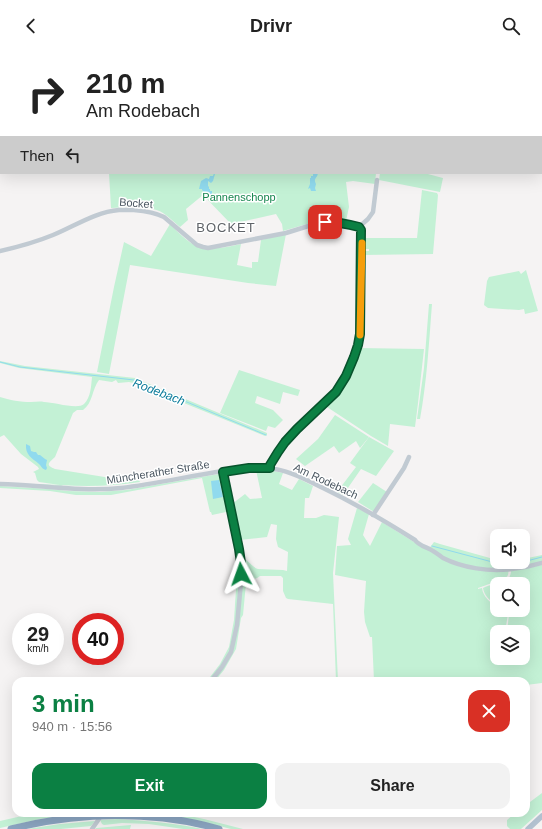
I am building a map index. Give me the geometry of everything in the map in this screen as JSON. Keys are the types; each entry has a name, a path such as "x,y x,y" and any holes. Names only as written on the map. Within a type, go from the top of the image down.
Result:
{"highway":[{"path":"11,829 43,822 92,817"},
{"path":"149,817 189,822 219,829"}],"main road":[{"path":"528,829 542,816"}],"street":[{"path":"270,468 270,465 285,442 336,392 353,362 360,334 362,234 359,227 372,215 377,180"},
{"name":"Bocket","path":"0,251 34,242 93,216 119,210 146,211 159,214 197,245 208,248 273,236 318,223 332,222 359,227"},
{"path":"373,515 404,468 409,457"},
{"name":"Am Rodebach","path":"223,472 249,468 270,468 282,470 298,476 373,515 415,540 417,543 439,554 441,557 468,566 510,570 542,563"},
{"path":"215,677 231,652 237,625 241,582 239,549 223,472"},
{"name":"Müncherather Straße","path":"0,484 99,490 131,487 201,474 223,472"},
{"path":"92,829 100,817"}],"green space":[{"name":"Pannenschopp","path":"109,174 376,174 375,184 353,181 346,182 349,207 346,221 324,219 283,231 282,224 276,214 231,224 203,195 186,209 188,220 180,227 158,210 138,207 111,208"},
{"path":"380,174 428,174 443,178 440,192 379,180"},
{"path":"422,190 437,193 438,195 433,254 363,255 365,251 369,251 369,249 363,248 363,238 417,238"},
{"path":"170,224 186,240 197,246 213,248 241,244 237,265 252,268 252,262 258,262 261,240 286,234 276,286 130,265 109,374 97,372 124,242 151,256"},
{"path":"526,270 538,311 525,314 524,309 488,308 484,305 487,281 489,277 519,271 521,274"},
{"path":"429,304 432,304 426,376 420,419 417,419 424,368"},
{"path":"359,348 424,349 415,427 390,424 388,446 327,407 328,403 340,387"},
{"path":"0,361 25,366 135,378 267,433 267,435 265,436 137,384 129,382 118,383 116,380 112,382 99,380 89,404 83,410 77,410 73,413 55,457 49,465 55,469 117,479 139,480 140,482 101,486 61,485 68,487 97,488 150,483 128,487 97,489 73,488 41,485 39,484 60,485 39,482 35,473 33,472 39,469 38,467 21,454 4,435 0,437 0,397 23,402 41,402 81,406 88,398 92,377 19,368 0,363"},
{"path":"239,370 300,390 298,396 283,392 280,404 257,396 255,403 273,410 283,420 275,428 268,426 266,431 220,413"},
{"path":"335,415 369,437 360,448 356,441 339,453 334,446 305,466 296,459 318,439"},
{"path":"369,437 394,451 376,476 361,469 343,495 337,492 356,467 350,463"},
{"path":"256,470 283,473 279,484 292,490 299,479 313,486 309,498 305,498 304,518 316,518 324,515 339,517 333,573 338,677 336,677 333,604 288,599 283,591 283,578 281,576 260,576 249,580 246,583 243,615 241,618 236,649 224,670 218,677 216,677 233,652 241,559 243,558 258,569 287,571 288,552 278,547 276,539 277,525 271,524 267,537 239,540 232,504 245,494 250,499 262,498"},
{"path":"219,474 222,476 230,509 226,512 212,515 202,478 111,495 76,495 50,491 0,488 0,486 100,492 126,490"},
{"path":"373,483 387,492 374,512 358,502"},
{"path":"357,508 369,514 363,535 370,546 382,522 428,550 434,542 490,558 490,569 509,569 507,577 490,577 490,584 478,588 482,588 485,597 490,602 490,617 508,617 506,625 490,625 490,665 530,665 530,625 508,625 509,617 530,617 530,577 509,577 511,571 530,569 530,567 542,565 542,683 530,684 530,677 374,677 372,637 370,637 365,622 364,612 366,581 335,575 337,546 351,545 348,539"},
{"path":"231,517 239,562 235,629 231,647 227,656 213,677 210,677 220,664 229,647 234,620 237,560"},
{"path":"542,555 542,562 530,564 530,558"},
{"path":"490,585 490,600 486,596 483,588"},
{"path":"542,793 542,810 521,829 510,829 507,826 507,820 510,817 530,817 530,802"},
{"path":"18,817 58,817 40,819 0,828 0,821"},
{"path":"166,817 194,817 243,829 231,829 204,822"},
{"path":"118,819 150,821 203,829 183,829 149,824 122,823 104,825 100,820"},
{"path":"95,821 91,826 61,829 27,829 60,824"},
{"path":"131,825 130,829 95,829 96,828"}],"water":[{"path":"215,174 211,183 208,181 208,186 210,191 212,191 212,194 216,196 210,200 209,196 205,196 206,195 202,189 199,189 201,181 206,178 209,179 210,176"},
{"path":"313,174 318,174 315,181 316,191 311,191 310,188 308,189 310,178"},
{"path":"26,444 30,446 31,451 36,452 38,455 47,460 46,470 30,456 26,448"},
{"path":"219,480 223,497 213,499 211,481"}],"waterway":[{"name":"Rodebach","path":"0,362 20,367 134,380 266,435"},
{"name":"Rodebach","path":"432,546 490,561"},
{"name":"Rodebach","path":"530,560 542,557"}],"slow traffic":[{"path":"360,335 362,243"}],"district":[{"name":"BOCKET","path":"226,227"}],"route":[{"path":"241,574 239,549 223,472 236,469 262,467 270,468 270,465 285,442 336,392 343,382 357,350 361,315 361,229 352,225 325,222"}]}
